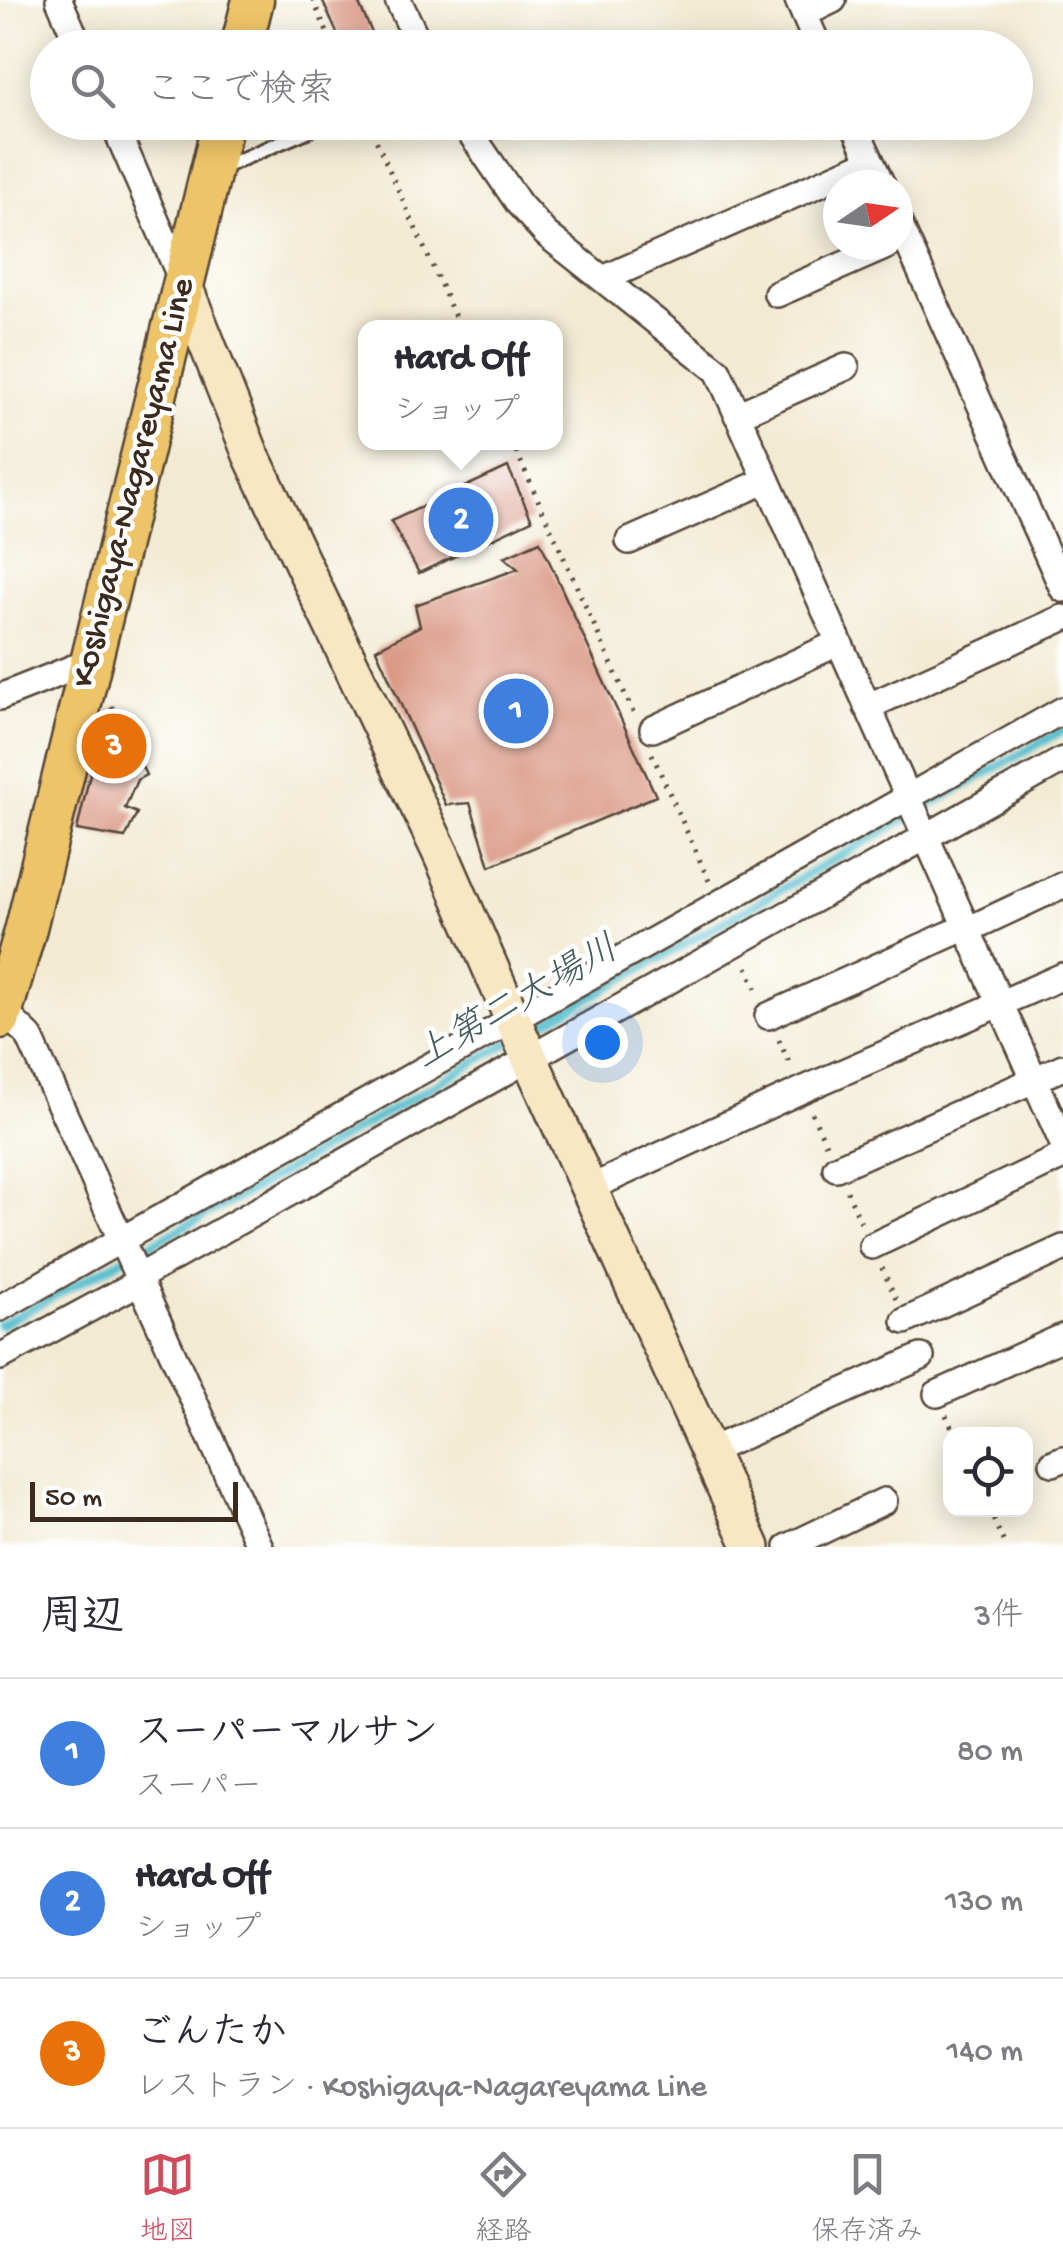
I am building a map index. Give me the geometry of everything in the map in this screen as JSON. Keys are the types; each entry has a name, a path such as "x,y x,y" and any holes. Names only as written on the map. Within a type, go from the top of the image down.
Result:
{"main road":[{"path":"246,30 253,0"},
{"name":"Koshigaya-Nagareyama Line","path":"2,1015 219,140"}],"street":[{"path":"59,0 72,30"},
{"path":"398,0 412,30"},
{"path":"811,30 801,7 833,0"},
{"path":"122,140 251,455 441,854 530,1060 752,1547"},
{"path":"475,140 519,204 546,234 718,371 1063,1144"},
{"path":"861,140 875,170"},
{"path":"604,279 871,161"},
{"path":"778,294 848,260"},
{"path":"909,260 1063,590"},
{"path":"737,415 846,367"},
{"path":"629,542 765,481"},
{"path":"867,707 1063,618"},
{"path":"646,732 838,643"},
{"path":"0,697 73,668 89,672"},
{"path":"0,1308 1063,710"},
{"path":"0,1357 1063,760"},
{"path":"768,1016 1063,884"},
{"path":"590,1188 1063,976"},
{"path":"2,1015 30,1036 260,1547"},
{"path":"836,1168 1063,1067"},
{"path":"872,1246 1063,1156"},
{"path":"905,1320 1063,1248"},
{"path":"937,1394 1063,1338"},
{"path":"709,1451 921,1357"},
{"path":"788,1547 884,1502"}],"lane":[{"path":"212,172 286,140"}],"path":[{"path":"313,0 326,30"},
{"path":"376,140 456,320"},
{"path":"516,450 646,732 718,902"},
{"path":"992,1517 1006,1547"}],"building":[{"path":"322,0 357,0 371,30 336,30"},
{"path":"508,467 532,520 419,573 391,521"},
{"path":"540,541 656,796 490,866 470,803 446,805 376,649 420,626 415,605 518,569 504,557"},
{"path":"113,707 146,775 137,780 125,808 137,813 125,838 77,830 103,718"}],"waterway":[{"name":"上第二大場川","path":"527,1033 1063,730"},
{"name":"上第二大場川","path":"0,1325 243,1195 513,1040"}],"place":[{"name":"Hard Off","path":"461,520"},
{"name":"スーパーマルサン","path":"516,711"},
{"name":"ごんたか","path":"114,746"}]}
